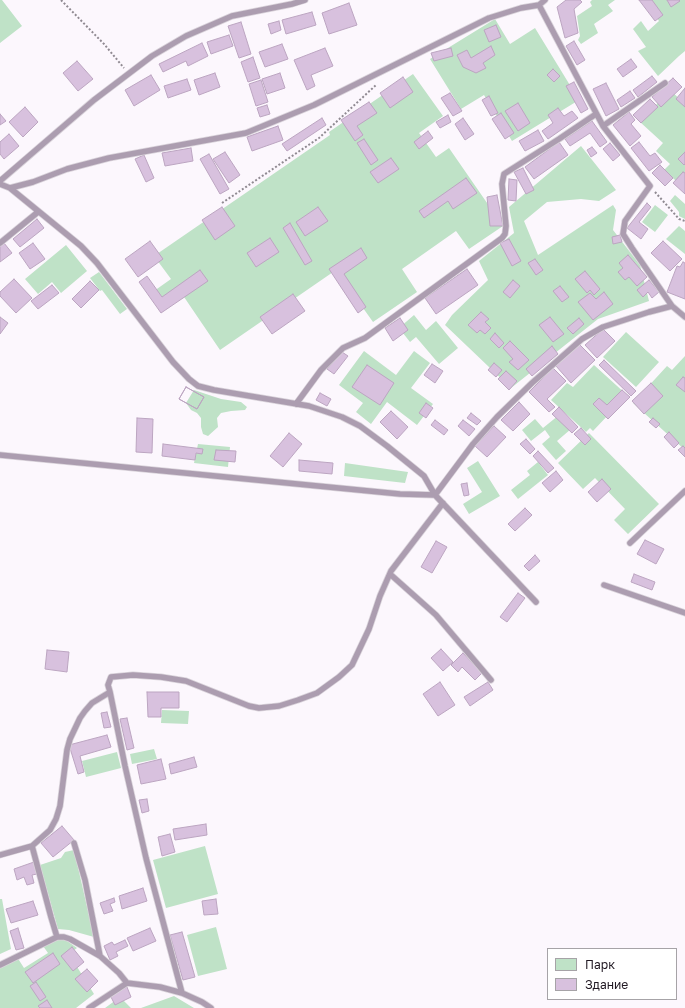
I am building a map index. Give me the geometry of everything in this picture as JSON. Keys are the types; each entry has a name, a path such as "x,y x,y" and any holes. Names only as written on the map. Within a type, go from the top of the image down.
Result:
{"lane":[{"path":"0,180 94,100 152,56 186,36 232,16 305,0"},
{"path":"10,188 33,182 67,169 109,158 246,133 314,105 488,18 539,4 545,0"},
{"path":"539,4 603,126 650,186 625,221 623,234 672,306 685,317"},
{"path":"603,126 665,83"},
{"path":"296,404 321,370 343,348 365,338 502,238 505,234 506,226 502,184 504,174 596,114"},
{"path":"0,184 10,188 81,246 97,263 173,362 189,380 198,386 214,390 309,406 342,417 360,426 424,476 435,495 536,602"},
{"path":"0,243 38,212"},
{"path":"435,495 473,444 497,417 532,383 582,340 603,327 672,306"},
{"path":"0,455 393,493 435,495"},
{"path":"630,543 685,491"},
{"path":"182,993 146,858 125,766 108,685 111,677 133,675 186,681 249,706 259,708 279,706 317,693 339,677 352,665 369,629 380,596 390,574 443,503"},
{"path":"390,574 436,615 491,680"},
{"path":"604,585 685,613"},
{"path":"0,855 32,846 50,830 56,819 60,806 68,744 80,718 92,704 110,692"},
{"path":"74,844 85,880 100,956"},
{"path":"32,846 57,937"},
{"path":"0,965 57,937 70,938 100,956 119,973 127,983"},
{"path":"89,1008 127,983 160,987 182,993 211,1008"}],"path":[{"path":"61,0 104,44 128,73"},
{"path":"222,203 319,138 376,85"},
{"path":"650,186 679,219 685,222"}],"green space":[{"path":"0,0 2,0 22,26 0,43"},
{"path":"592,0 615,0 608,5 613,11 594,24 598,33 581,44 578,40 580,36 577,16 592,6 590,2"},
{"path":"644,0 685,0 685,51 658,76 638,51 646,47 633,29 641,21 648,31 659,21"},
{"path":"495,19 510,44 535,28 579,100 512,141 484,95 461,109 430,59"},
{"path":"413,74 443,116 419,133 436,157 449,148 503,226 469,249 456,231 402,269 417,292 373,322 336,270 220,350 182,294 164,306 154,291 171,279 154,256 330,135 329,132"},
{"path":"670,90 685,104 685,189 664,170 670,164 656,151 663,143 640,122"},
{"path":"581,146 616,190 599,201 581,199 547,202 524,221 538,255 613,205 616,210 613,230 640,265 649,301 598,319 511,388 445,325 452,315 488,280 479,261 514,233 509,207"},
{"path":"675,195 685,204 685,219 679,216 679,212 670,201"},
{"path":"655,205 668,215 655,232 642,222"},
{"path":"679,226 685,231 685,254 666,239"},
{"path":"66,245 87,271 61,293 52,282 38,294 25,279"},
{"path":"99,272 127,309 120,314 102,290 100,291 90,278"},
{"path":"414,315 426,330 436,321 458,348 439,364 416,337 410,342 399,328"},
{"path":"626,332 659,362 636,387 603,357"},
{"path":"364,351 396,375 414,351 430,363 411,388 433,404 417,425 387,402 371,424 356,412 363,403 339,385"},
{"path":"685,356 685,450 633,403 667,366 672,370"},
{"path":"594,365 627,395 593,431 590,428 586,432 551,400 567,383 573,387"},
{"path":"194,390 221,399 241,402 247,407 245,410 221,413 217,418 218,427 208,436 203,434 201,418 197,413 191,410 186,403"},
{"path":"559,415 571,429 557,441 566,451 556,460 542,444 550,437 545,430 531,441 522,430 535,419 543,428"},
{"path":"589,433 659,504 628,534 614,520 625,509 595,478 583,489 558,463"},
{"path":"198,444 230,447 228,467 194,463"},
{"path":"478,461 500,496 469,514 463,504 482,492 467,468"},
{"path":"538,462 548,475 518,499 511,490 530,475 527,471"},
{"path":"345,463 408,472 405,483 344,476"},
{"path":"162,710 189,711 188,724 161,723"},
{"path":"154,749 157,759 132,764 130,754"},
{"path":"117,752 121,768 86,777 82,761"},
{"path":"205,846 218,894 166,908 153,860"},
{"path":"74,850 94,937 69,930 58,929 40,865 61,858 65,852"},
{"path":"0,899 2,899 11,949 0,954"},
{"path":"216,927 227,969 198,976 187,935"},
{"path":"63,938 77,948 69,954 94,994 76,1008 0,1008 0,967 17,957 24,968 48,953 43,946 47,942"},
{"path":"174,996 194,1008 141,1008"},
{"path":"120,997 131,1008 105,1008"}],"building":[{"path":"566,0 580,0 582,2 574,9 578,33 565,38 557,7"},
{"path":"639,0 652,0 663,15 655,21"},
{"path":"667,0 679,0 680,1 671,7"},
{"path":"349,3 357,25 329,34 322,13"},
{"path":"312,12 316,25 286,34 282,20"},
{"path":"279,21 281,30 271,34 268,24"},
{"path":"241,22 251,54 239,58 228,26"},
{"path":"496,25 501,37 489,42 484,30"},
{"path":"229,35 233,46 211,54 207,42"},
{"path":"574,41 585,60 577,65 566,46"},
{"path":"202,43 208,56 188,66 186,61 163,72 159,64"},
{"path":"282,44 288,59 265,67 259,52"},
{"path":"491,46 495,55 483,63 486,68 476,73 463,67 457,55 467,50 471,58"},
{"path":"325,48 333,66 311,75 315,86 307,90 294,60"},
{"path":"451,48 453,56 434,61 431,53"},
{"path":"253,57 260,78 248,82 241,62"},
{"path":"631,59 637,67 623,77 617,69"},
{"path":"77,61 93,79 78,91 63,73"},
{"path":"553,69 560,76 554,82 547,75"},
{"path":"215,73 220,87 199,95 194,80"},
{"path":"280,73 285,88 267,94 262,79"},
{"path":"151,75 160,90 134,106 125,90"},
{"path":"652,76 657,82 638,97 633,90"},
{"path":"403,77 413,92 390,108 380,93"},
{"path":"673,78 682,87 661,107 652,97"},
{"path":"187,79 191,90 168,98 164,86"},
{"path":"261,80 268,102 256,106 249,84"},
{"path":"574,82 588,109 581,113 566,86"},
{"path":"606,83 619,109 606,116 593,89"},
{"path":"685,88 685,107 676,99"},
{"path":"630,91 635,98 621,107 617,100"},
{"path":"450,93 462,111 453,116 441,98"},
{"path":"489,96 498,113 491,116 482,100"},
{"path":"650,99 658,107 641,123 633,115"},
{"path":"369,102 377,113 357,126 363,135 355,141 341,120"},
{"path":"518,103 530,123 518,131 505,111"},
{"path":"267,105 270,114 260,117 257,108"},
{"path":"25,107 38,122 23,137 9,122"},
{"path":"558,108 564,116 572,111 578,118 548,139 542,131 553,123 548,115"},
{"path":"629,112 635,120 631,124 641,136 630,146 613,125"},
{"path":"501,113 514,133 505,139 492,119"},
{"path":"0,114 6,121 0,125"},
{"path":"448,115 451,122 440,128 436,122"},
{"path":"322,118 326,125 287,151 282,144"},
{"path":"463,118 474,134 465,140 455,124"},
{"path":"592,121 607,142 600,147 590,133 570,146 565,139"},
{"path":"278,126 283,140 252,151 247,137"},
{"path":"538,130 544,141 525,151 519,141"},
{"path":"428,131 433,138 419,149 414,142"},
{"path":"9,134 19,146 4,159 0,154 0,142"},
{"path":"364,139 378,160 371,165 357,143"},
{"path":"559,142 568,155 534,179 525,167"},
{"path":"639,142 650,156 655,153 662,162 649,171 631,148"},
{"path":"610,143 620,155 613,161 603,149"},
{"path":"592,147 597,153 591,157 587,150"},
{"path":"191,148 193,161 165,166 162,153"},
{"path":"225,152 240,175 229,183 213,159"},
{"path":"685,152 685,164 684,165 678,159"},
{"path":"209,154 229,189 220,194 200,159"},
{"path":"144,155 154,178 146,182 135,159"},
{"path":"391,158 399,169 378,183 370,172"},
{"path":"660,165 673,178 665,186 652,173"},
{"path":"523,168 534,190 526,194 514,172"},
{"path":"683,172 685,173 685,194 673,183"},
{"path":"466,178 477,193 453,209 448,201 424,218 419,211"},
{"path":"509,179 517,180 516,201 508,200"},
{"path":"497,195 503,226 490,226 487,197"},
{"path":"647,203 651,207 639,222 648,229 641,239 627,228"},
{"path":"222,207 235,226 215,240 202,220"},
{"path":"318,207 328,221 305,236 296,222"},
{"path":"37,219 44,228 20,247 13,239"},
{"path":"290,223 312,261 305,265 283,228"},
{"path":"620,235 622,242 613,244 612,237"},
{"path":"270,238 279,252 256,267 247,253"},
{"path":"509,239 521,261 512,266 500,243"},
{"path":"150,241 163,259 138,277 125,259"},
{"path":"663,241 682,259 670,271 651,253"},
{"path":"4,243 12,253 0,262 0,247"},
{"path":"33,243 45,259 30,269 19,253"},
{"path":"361,248 367,258 344,274 366,307 358,313 329,269"},
{"path":"628,255 647,277 637,286 629,277 625,280 618,272 623,268 619,263"},
{"path":"535,259 543,270 536,275 528,263"},
{"path":"683,262 685,263 685,299 667,292 677,266 680,267"},
{"path":"467,269 478,285 436,314 425,298"},
{"path":"200,270 208,281 161,313 139,282 147,276 162,297"},
{"path":"585,271 600,289 594,295 590,290 587,293 575,279"},
{"path":"14,279 32,298 16,313 0,296 0,292"},
{"path":"513,280 520,286 510,298 503,292"},
{"path":"649,280 659,292 652,298 648,292 643,297 637,290"},
{"path":"90,281 99,290 81,308 72,299"},
{"path":"52,285 59,293 38,309 31,301"},
{"path":"560,286 569,297 562,302 553,291"},
{"path":"604,292 613,304 593,320 578,302 590,293 596,299"},
{"path":"293,294 305,311 272,334 260,317"},
{"path":"481,312 489,319 485,322 491,328 485,334 480,330 477,333 468,325"},
{"path":"0,317 8,323 0,334"},
{"path":"550,317 564,334 553,342 539,325"},
{"path":"400,318 408,330 393,341 385,328"},
{"path":"579,318 584,324 573,334 567,328"},
{"path":"603,329 615,341 597,358 585,345"},
{"path":"495,333 504,343 499,348 490,339"},
{"path":"510,341 529,360 518,370 509,362 513,359 503,348"},
{"path":"579,344 595,360 571,383 556,366"},
{"path":"552,346 558,354 532,376 526,369"},
{"path":"342,352 348,356 334,374 327,369"},
{"path":"604,360 636,391 631,396 599,365"},
{"path":"494,363 502,370 496,377 488,370"},
{"path":"432,364 443,371 435,383 424,375"},
{"path":"367,365 394,383 380,405 352,387"},
{"path":"553,368 566,381 547,399 555,407 549,412 529,392"},
{"path":"506,371 517,381 509,390 498,379"},
{"path":"683,377 685,378 685,392 676,385"},
{"path":"651,383 663,396 644,414 632,401"},
{"path":"186,387 204,397 197,409 179,399"},
{"path":"186,387 204,397 197,409 179,399"},
{"path":"622,390 630,397 608,419 593,404 599,398 607,405"},
{"path":"320,393 331,399 327,406 316,400"},
{"path":"519,402 530,414 513,431 501,420"},
{"path":"426,403 433,408 426,418 419,413"},
{"path":"559,407 578,427 572,433 552,414"},
{"path":"391,411 408,427 397,439 380,422"},
{"path":"471,413 481,421 477,425 467,418"},
{"path":"137,418 153,419 152,453 136,452"},
{"path":"653,418 660,424 656,428 649,422"},
{"path":"435,420 448,430 444,435 431,425"},
{"path":"463,420 475,429 469,436 458,426"},
{"path":"494,426 506,437 487,457 475,446"},
{"path":"581,428 591,439 585,445 574,434"},
{"path":"669,432 679,443 674,448 664,437"},
{"path":"289,433 302,444 283,467 270,456"},
{"path":"526,439 535,449 530,454 520,444"},
{"path":"163,444 203,449 202,454 196,453 195,460 162,456"},
{"path":"683,446 685,448 685,457 678,450"},
{"path":"216,450 236,451 235,462 214,460"},
{"path":"538,451 554,468 548,473 533,456"},
{"path":"299,460 333,463 332,474 299,471"},
{"path":"556,471 563,480 550,492 542,483"},
{"path":"602,479 611,489 597,502 588,492"},
{"path":"467,483 469,495 464,496 461,484"},
{"path":"525,508 532,515 515,531 508,524"},
{"path":"645,540 664,549 656,564 637,554"},
{"path":"436,541 447,547 432,573 421,567"},
{"path":"535,555 540,561 529,571 524,566"},
{"path":"634,574 655,582 652,590 631,582"},
{"path":"518,593 525,598 507,622 500,617"},
{"path":"441,649 453,662 443,671 431,658"},
{"path":"47,650 69,652 67,672 45,669"},
{"path":"463,653 482,673 475,680 462,667 458,672 451,665"},
{"path":"440,682 455,705 438,716 423,694"},
{"path":"488,682 493,690 470,706 464,697"},
{"path":"147,692 179,692 179,708 161,708 161,717 148,717"},
{"path":"107,712 111,727 104,728 101,713"},
{"path":"127,718 134,748 127,750 120,719"},
{"path":"107,735 111,747 80,756 84,772 78,774 69,745"},
{"path":"194,757 197,767 171,774 169,764"},
{"path":"161,759 166,779 141,784 137,765"},
{"path":"147,799 149,811 142,813 139,800"},
{"path":"206,824 207,835 175,840 173,829"},
{"path":"62,826 74,840 53,857 41,843"},
{"path":"170,834 175,852 162,856 158,837"},
{"path":"34,862 37,874 32,875 34,883 27,885 24,877 17,880 14,869"},
{"path":"143,888 147,901 122,909 119,896"},
{"path":"114,898 115,902 110,904 113,911 104,914 100,903"},
{"path":"216,899 218,914 204,915 202,901"},
{"path":"33,901 38,915 11,923 6,909"},
{"path":"18,928 24,948 16,950 10,931"},
{"path":"150,928 156,941 133,951 127,938"},
{"path":"182,932 195,977 183,980 170,935"},
{"path":"125,940 128,946 116,952 118,956 110,960 104,946 112,942 114,945"},
{"path":"72,947 84,962 73,971 61,956"},
{"path":"53,953 60,964 33,983 25,972"},
{"path":"87,969 98,981 87,992 75,979"},
{"path":"36,982 46,997 40,1001 30,986"},
{"path":"127,987 131,997 115,1005 110,995"},
{"path":"47,1000 52,1008 40,1008 38,1006"}]}
